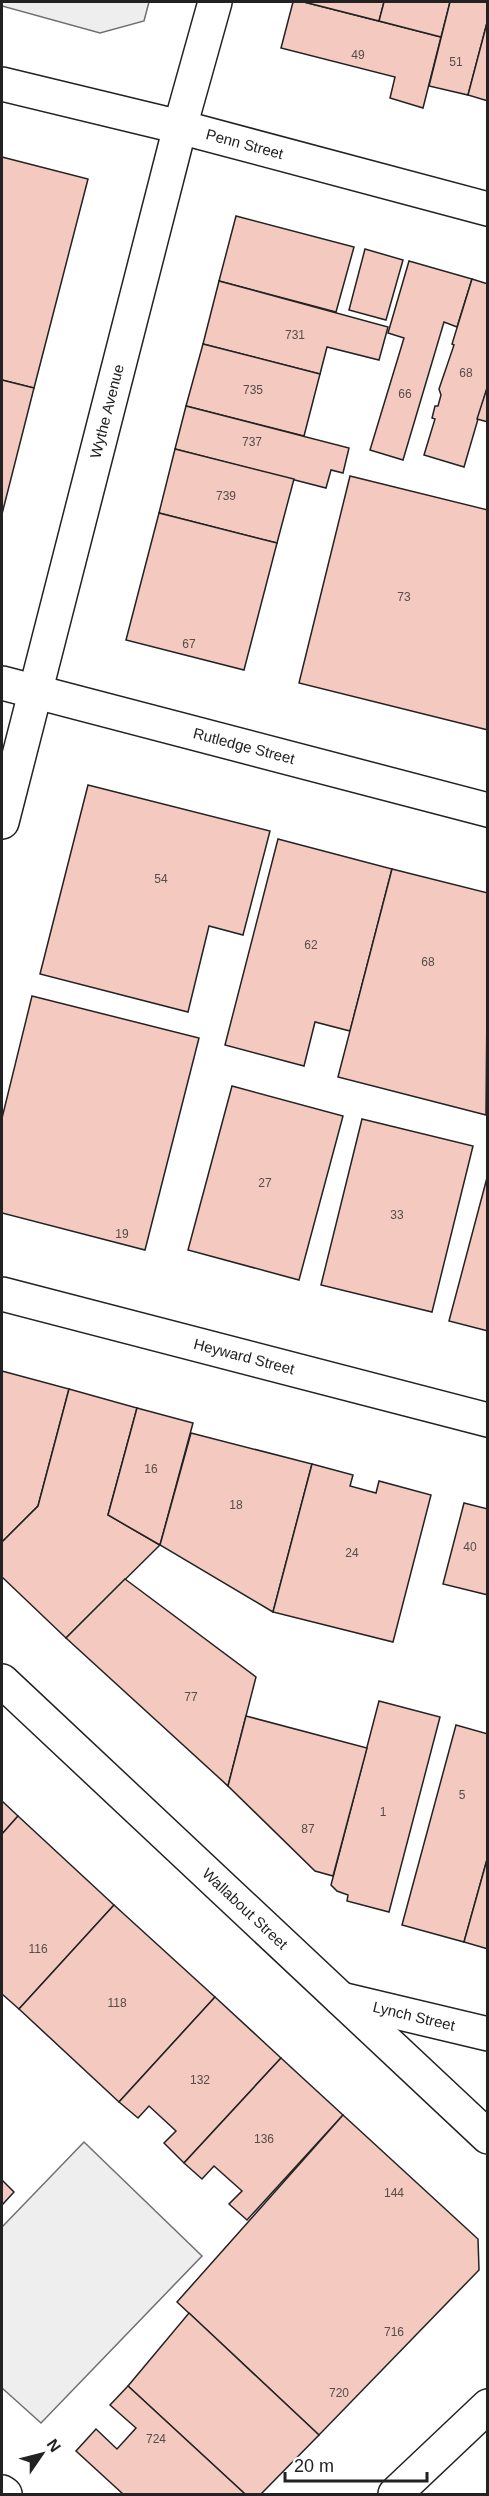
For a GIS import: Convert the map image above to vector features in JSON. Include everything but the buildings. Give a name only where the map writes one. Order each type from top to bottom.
[{"type":"street","name":"Wythe Avenue","points":[[2,822],[180,127],[215,2]]},
{"type":"street","name":"Penn Street","points":[[2,84],[180,127],[488,208]]},
{"type":"street","name":"Rutledge Street","points":[[2,683],[488,810]]},
{"type":"street","name":"Heyward Street","points":[[2,1294],[488,1420]]},
{"type":"street","name":"Wallabout Street","points":[[2,1681],[488,2137]]},
{"type":"street","name":"Lynch Street","points":[[341,1999],[488,2034]]},
{"type":"street","points":[[395,2494],[488,2406]]},
{"type":"shaded area","points":[[2,2],[149,2],[144,21],[100,33],[2,6]]},
{"type":"shaded area","points":[[84,2142],[202,2256],[41,2423],[2,2388],[2,2227]]}]
